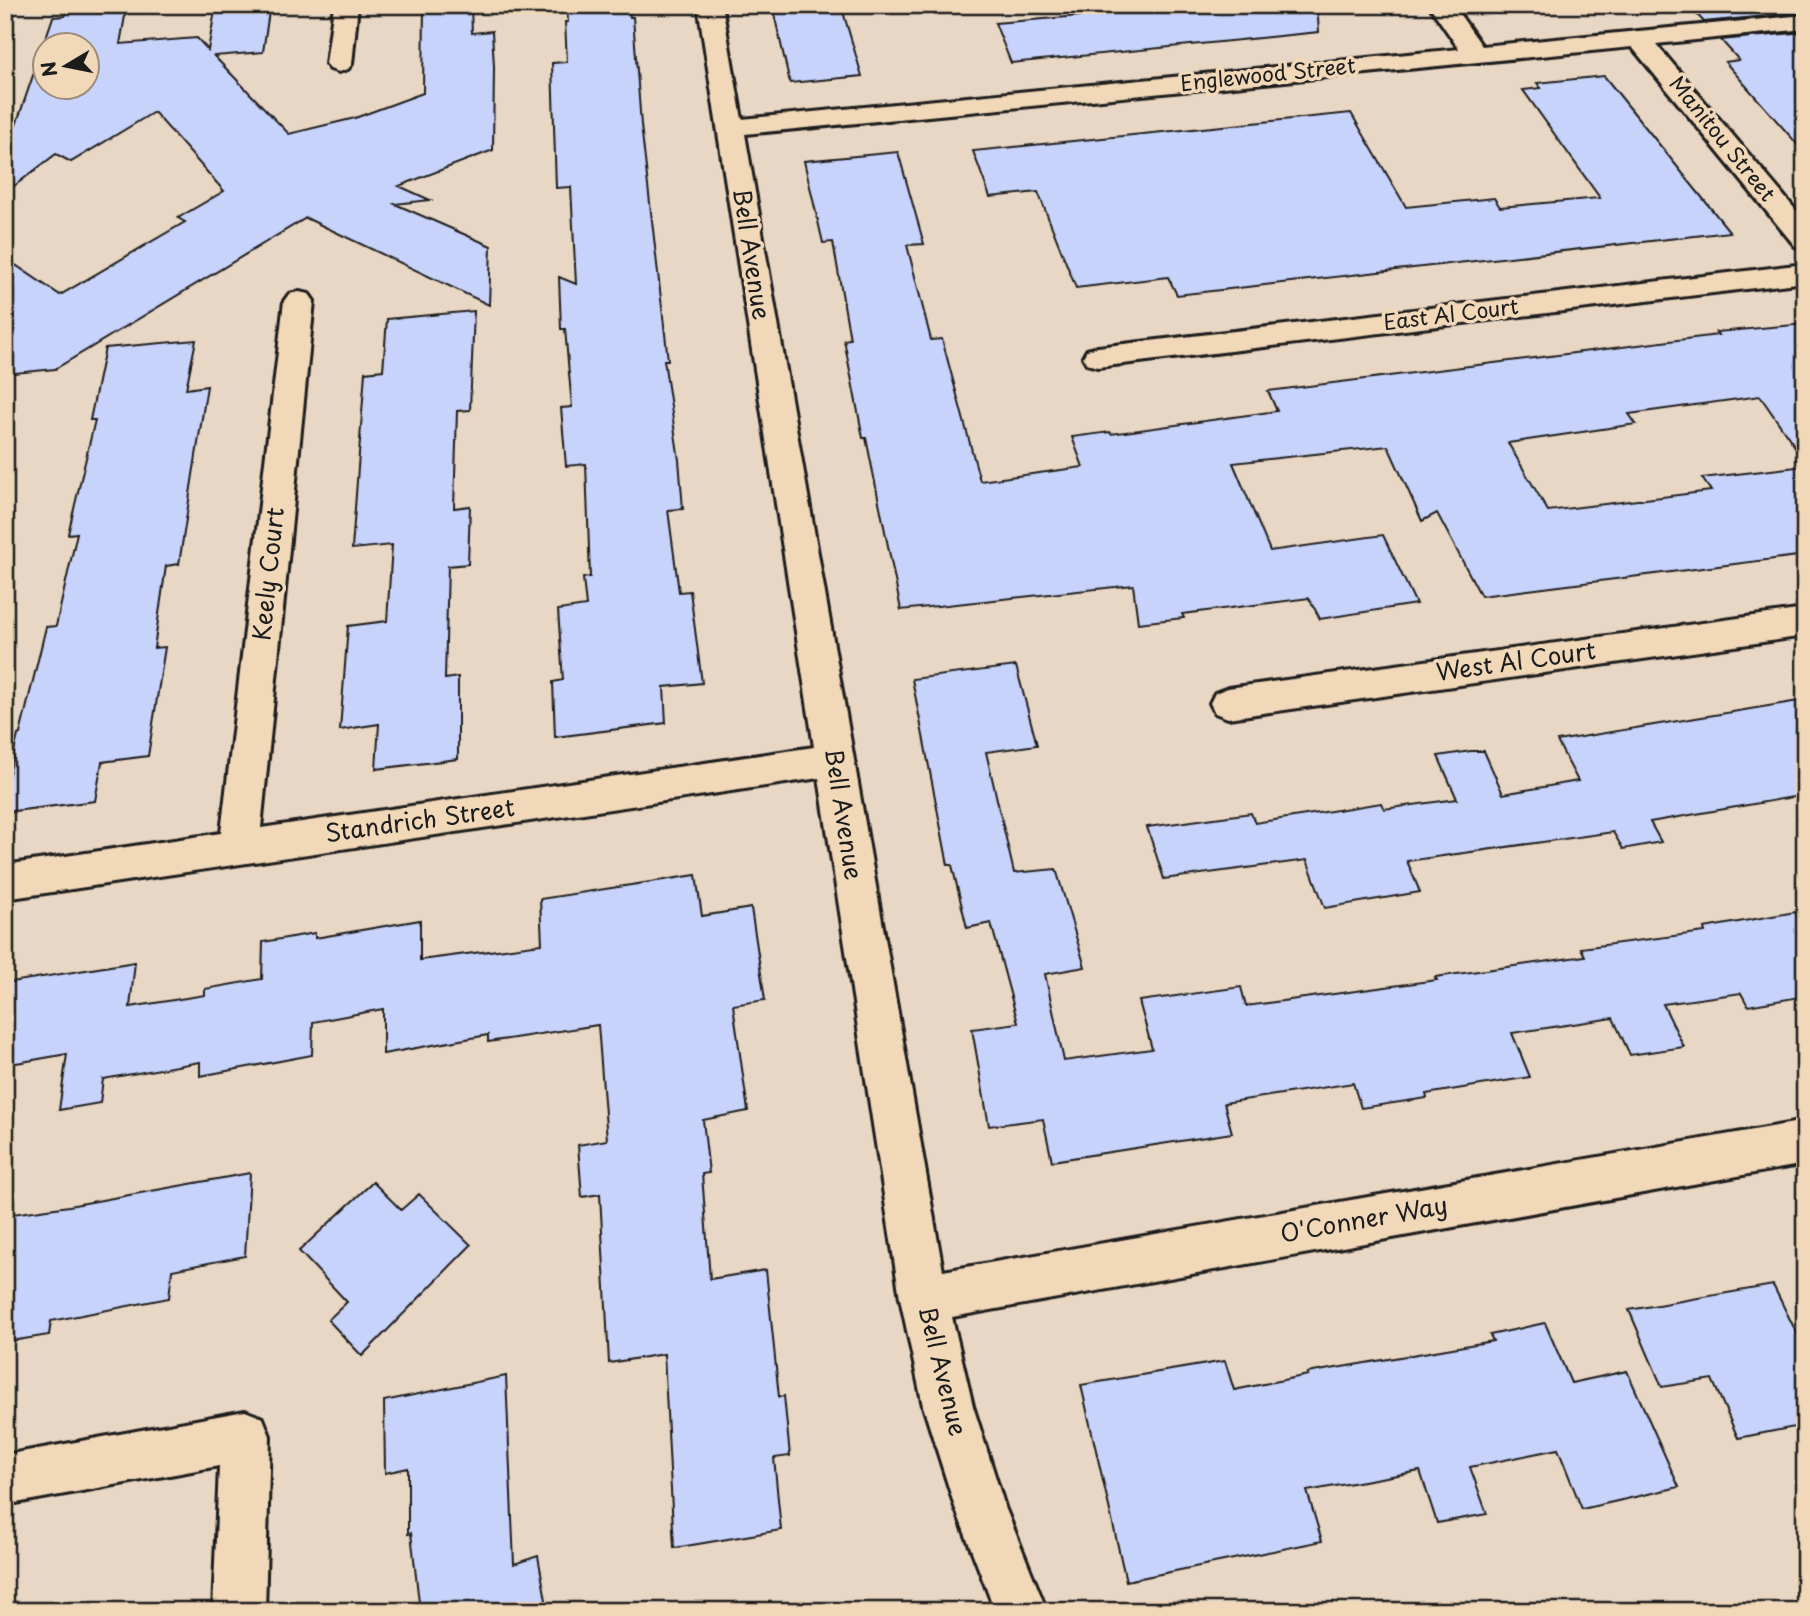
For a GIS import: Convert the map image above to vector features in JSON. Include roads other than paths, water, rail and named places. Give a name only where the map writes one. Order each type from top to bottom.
[{"type":"street","points":[[339,64],[346,5]]},
{"type":"street","name":"Bell Avenue","points":[[710,5],[924,1298],[948,1406],[980,1507],[1021,1611]]},
{"type":"street","points":[[1441,5],[1476,55]]},
{"type":"street","name":"Englewood Street","points":[[730,128],[1805,22]]},
{"type":"street","name":"Manitou Street","points":[[1638,38],[1805,240]]},
{"type":"street","name":"East Al Court","points":[[1098,356],[1805,273]]},
{"type":"street","name":"Keely Court","points":[[239,847],[299,301]]},
{"type":"street","name":"West Al Court","points":[[1228,703],[1805,622]]},
{"type":"street","name":"Standrich Street","points":[[5,883],[834,760]]},
{"type":"street","name":"O'Conner Way","points":[[924,1298],[1805,1142]]},
{"type":"street","points":[[5,1480],[245,1436],[239,1611]]}]
